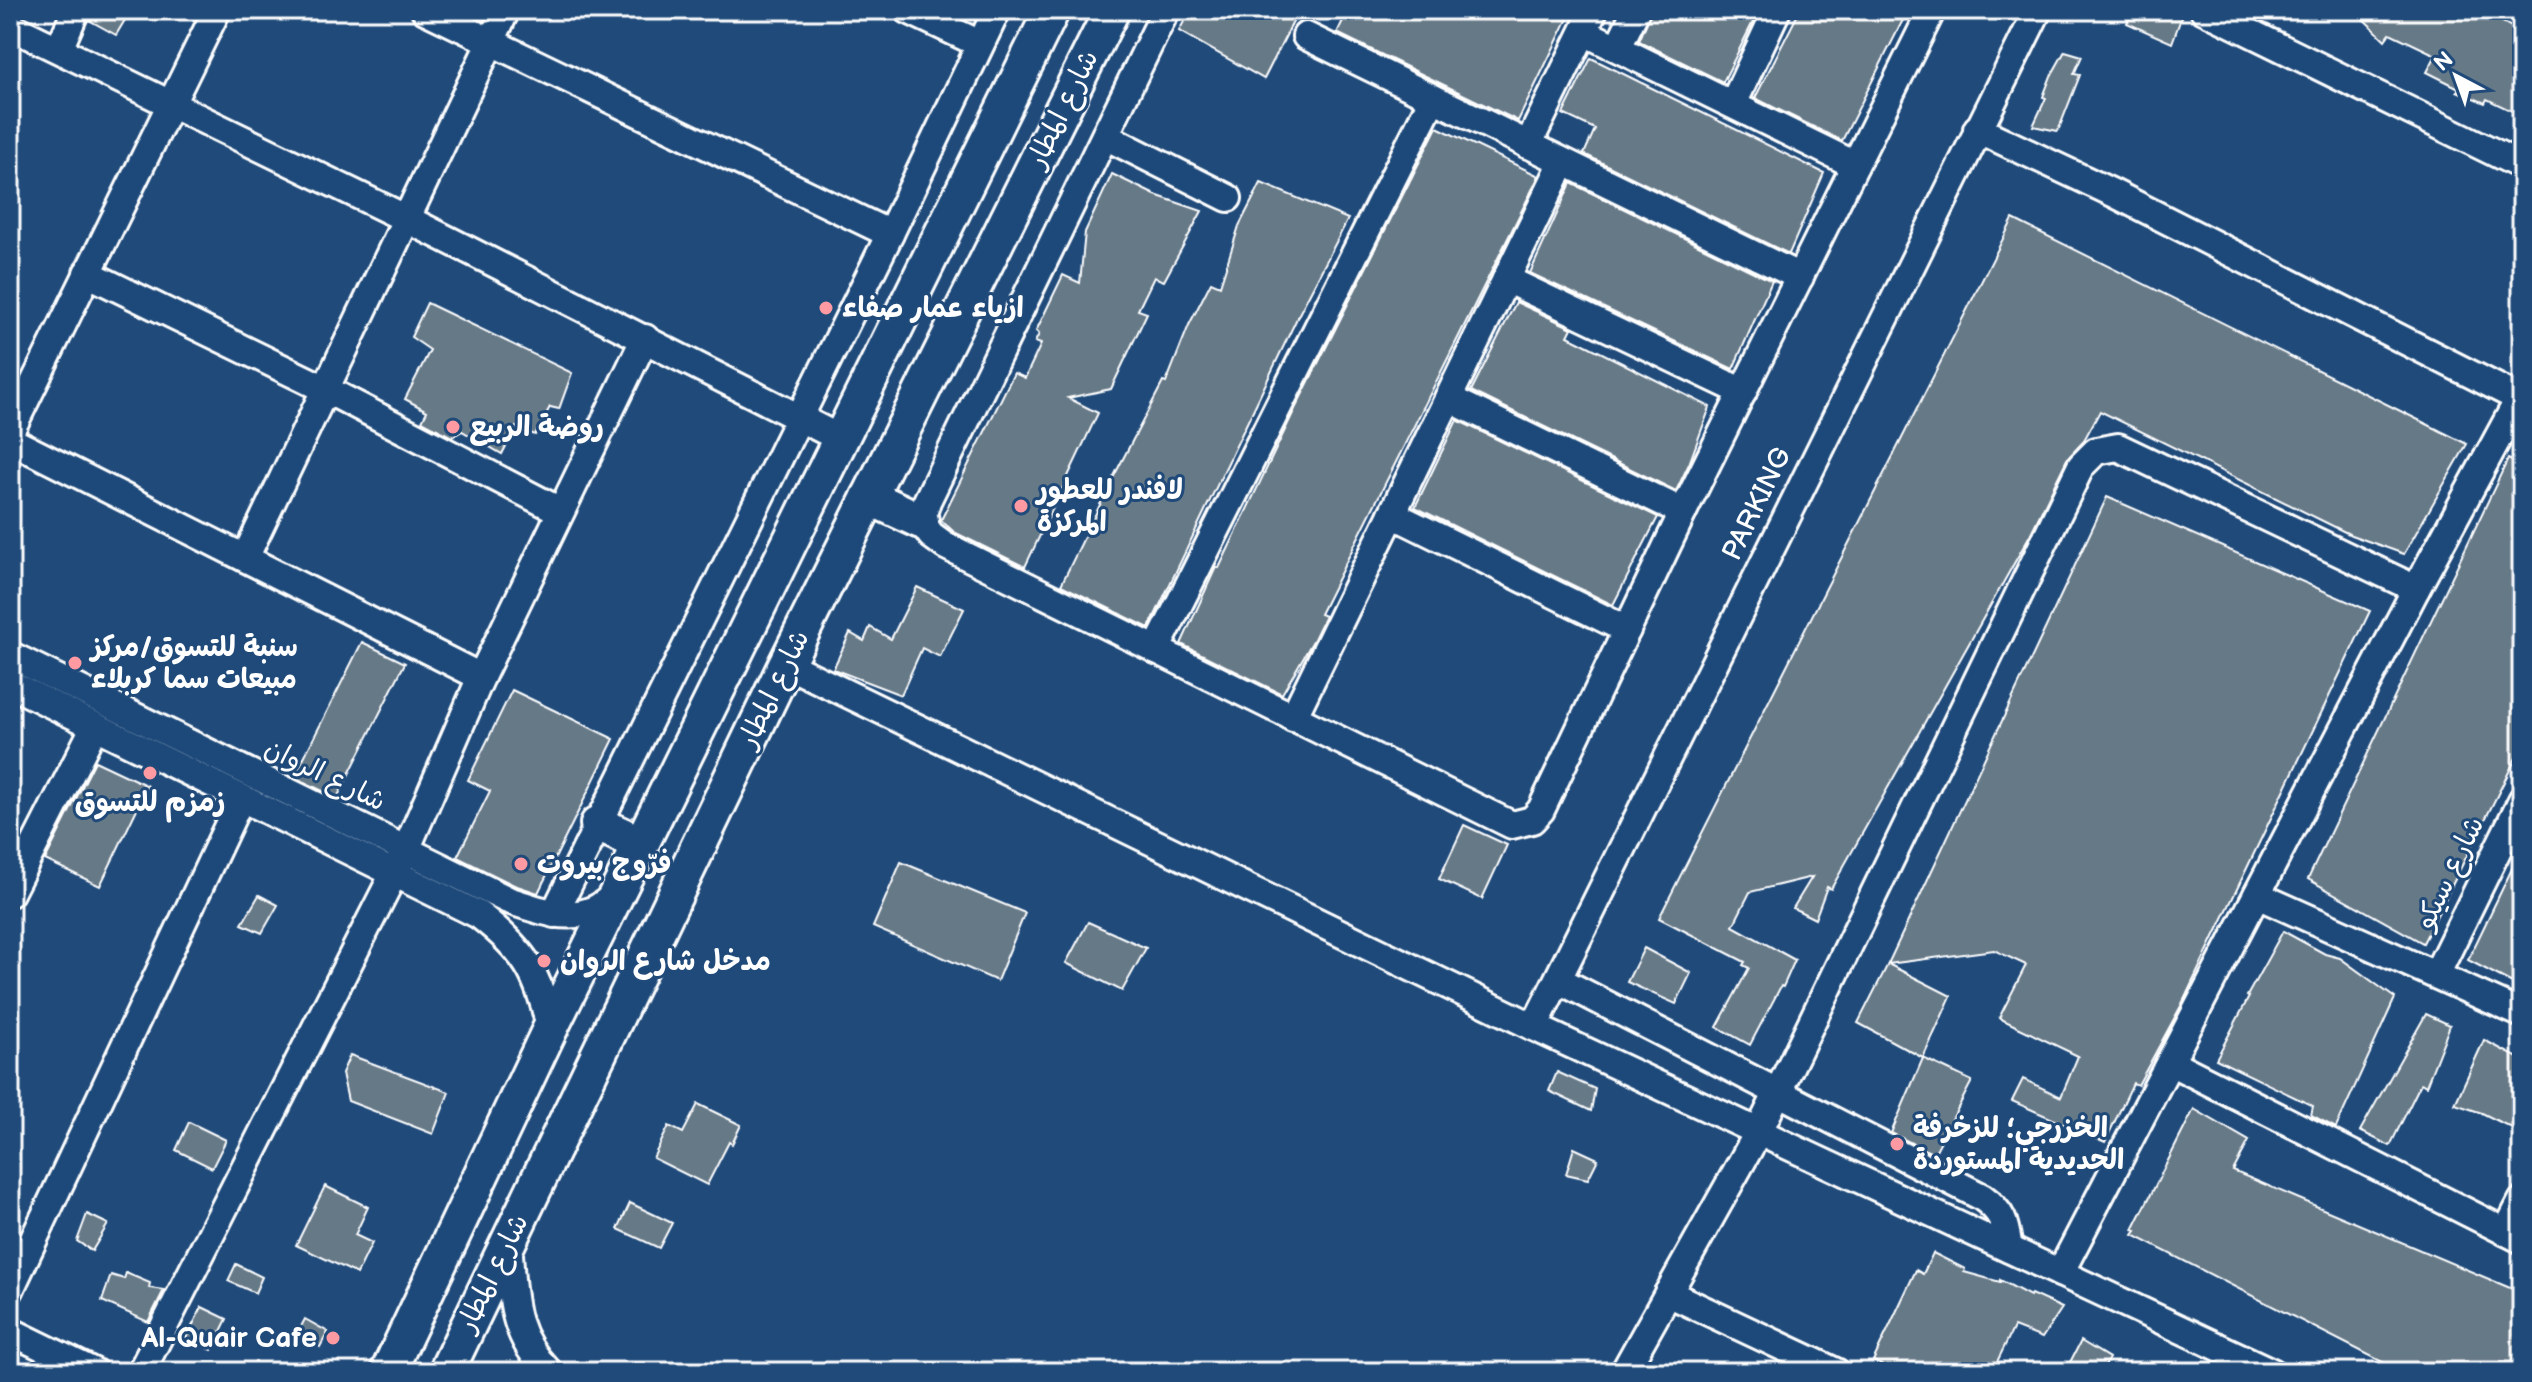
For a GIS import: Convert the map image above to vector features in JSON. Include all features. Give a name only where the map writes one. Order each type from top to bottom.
[{"type":"main road","name":"شارع المطار","points":[[388,1372],[550,1029],[1052,10]]},
{"type":"main road","name":"شارع المطار","points":[[446,1372],[786,664],[1112,10]]},
{"type":"main road","points":[[869,497],[921,521]]},
{"type":"main road","points":[[598,824],[641,844]]},
{"type":"street","points":[[59,49],[76,10]]},
{"type":"street","points":[[10,432],[217,10]]},
{"type":"street","points":[[425,10],[890,234]]},
{"type":"street","points":[[245,558],[506,10]]},
{"type":"street","points":[[908,10],[980,44]]},
{"type":"street","points":[[554,914],[890,234],[997,10]]},
{"type":"street","points":[[1166,10],[927,501],[921,521],[937,541],[1506,823],[1526,823],[1541,810],[1683,512],[1932,10]]},
{"type":"street","points":[[1618,47],[1636,10]]},
{"type":"street","points":[[1733,104],[1777,10]]},
{"type":"street","name":"PARKING","points":[[1534,1027],[2038,10]]},
{"type":"street","points":[[2204,10],[2522,166]]},
{"type":"street","points":[[1528,145],[1589,21],[1618,47],[1855,165]]},
{"type":"street","points":[[10,27],[407,219],[841,439]]},
{"type":"street","points":[[1306,36],[1800,277]]},
{"type":"street","points":[[1156,650],[1433,98]]},
{"type":"street","points":[[1977,129],[2113,193],[2520,400],[2416,589],[2060,1273]]},
{"type":"street","points":[[1105,136],[1228,198]]},
{"type":"street","points":[[1293,718],[1563,162]]},
{"type":"street","points":[[87,273],[325,389],[560,511]]},
{"type":"street","points":[[1506,279],[1743,392]]},
{"type":"street","points":[[141,1372],[400,862],[481,677],[645,338]]},
{"type":"street","points":[[1448,398],[1683,512]]},
{"type":"street","points":[[10,440],[481,677]]},
{"type":"street","points":[[1624,1372],[1759,1131],[2081,466],[2096,451],[2118,447],[2416,589]]},
{"type":"street","points":[[1392,514],[1627,630]]},
{"type":"street","name":"شارع الروان","points":[[10,655],[400,862],[479,915],[517,949],[532,970],[543,993],[550,1029]]},
{"type":"street","points":[[786,664],[1534,1027],[2272,1372]]},
{"type":"street","name":"شارع الروان","points":[[10,684],[241,798],[400,862],[508,900],[554,914],[579,913],[594,910],[616,895]]},
{"type":"street","points":[[10,893],[95,726]]},
{"type":"street","points":[[10,1290],[241,798]]},
{"type":"street","name":"شارع سيكو","points":[[2436,975],[2522,800]]},
{"type":"street","points":[[2257,895],[2522,1014]]},
{"type":"street","points":[[1559,980],[1982,1197],[1995,1207],[2005,1223],[2009,1249]]},
{"type":"street","points":[[2170,1062],[2514,1236],[2522,1201]]},
{"type":"street","points":[[508,1241],[514,1313],[529,1348],[549,1372]]},
{"type":"street","points":[[1668,1293],[1836,1372]]},
{"type":"street","points":[[10,1331],[94,1372]]},
{"type":"building","points":[[92,10],[131,10],[116,35],[89,20]]},
{"type":"building","points":[[1190,10],[1299,10],[1264,79],[1179,31]]},
{"type":"building","points":[[1348,10],[1572,10],[1518,121],[1337,33]]},
{"type":"building","points":[[1652,10],[1759,10],[1723,82],[1639,41]]},
{"type":"building","points":[[1800,10],[1908,10],[1842,141],[1755,98]]},
{"type":"building","points":[[2133,10],[2184,10],[2172,43],[2127,23]]},
{"type":"building","points":[[2354,10],[2481,10],[2522,33],[2522,102],[2516,113],[2487,99],[2485,103],[2457,91],[2459,88],[2427,72],[2436,55],[2390,33],[2385,40]]},
{"type":"building","points":[[2065,51],[2082,56],[2074,74],[2080,75],[2058,131],[2033,126],[2046,98],[2043,97],[2051,76]]},
{"type":"building","points":[[1591,58],[1824,173],[1789,254],[1584,154],[1595,129],[1563,114]]},
{"type":"building","points":[[1437,127],[1539,176],[1320,614],[1325,616],[1314,639],[1282,694],[1181,644],[1216,567],[1219,568]]},
{"type":"building","points":[[1112,174],[1155,195],[1202,211],[1164,281],[1154,277],[1138,310],[1147,313],[1111,389],[1068,398],[1098,413],[1025,567],[954,532],[941,520],[1014,373],[1025,378],[1041,344],[1035,342],[1039,334],[1036,331],[1063,275],[1080,283],[1085,232]]},
{"type":"building","points":[[1261,183],[1348,219],[1298,316],[1149,628],[1061,585],[1113,478],[1163,382],[1166,383],[1189,325],[1211,282],[1220,286],[1239,226]]},
{"type":"building","points":[[1571,183],[1772,281],[1733,369],[1530,273]]},
{"type":"building","points":[[2013,219],[2467,444],[2404,554],[2351,535],[2100,411],[2083,442],[2067,459],[2030,535],[1831,889],[1827,887],[1815,919],[1793,908],[1812,877],[1750,892],[1733,926],[1795,960],[1750,1045],[1717,1027],[1749,968],[1743,965],[1745,962],[1659,918]]},
{"type":"building","points":[[1516,302],[1572,328],[1568,336],[1710,407],[1676,491],[1471,391]]},
{"type":"building","points":[[427,303],[572,373],[559,409],[550,407],[535,435],[516,427],[502,454],[462,431],[452,437],[422,421],[427,411],[405,399],[430,350],[411,337]]},
{"type":"building","points":[[1457,420],[1658,517],[1613,605],[1415,507]]},
{"type":"building","points":[[2508,459],[2522,466],[2522,746],[2423,943],[2308,879]]},
{"type":"building","points":[[2107,497],[2370,611],[2181,1006],[2138,1085],[2133,1083],[2105,1142],[2012,1101],[2023,1079],[2061,1097],[2078,1056],[1999,1018],[2026,965],[1994,950],[1888,964]]},
{"type":"building","points":[[917,587],[964,609],[940,657],[922,648],[901,695],[833,669],[850,633],[864,641],[870,627],[891,639]]},
{"type":"building","points":[[362,642],[405,663],[337,798],[294,777]]},
{"type":"building","points":[[512,690],[614,739],[538,893],[514,885],[457,857],[490,791],[468,780]]},
{"type":"building","points":[[95,761],[148,786],[100,886],[45,860]]},
{"type":"building","points":[[1464,825],[1507,845],[1482,899],[1439,879]]},
{"type":"building","points":[[2522,848],[2522,988],[2468,960]]},
{"type":"building","points":[[901,862],[1025,913],[997,981],[873,927]]},
{"type":"building","points":[[259,895],[278,905],[262,933],[242,924]]},
{"type":"building","points":[[1088,922],[1146,948],[1122,991],[1066,963]]},
{"type":"building","points":[[2283,931],[2325,954],[2340,958],[2395,998],[2336,1128],[2311,1115],[2313,1106],[2216,1059]]},
{"type":"building","points":[[1644,948],[1691,973],[1676,1004],[1627,982]]},
{"type":"building","points":[[1888,964],[1951,996],[1923,1058],[1858,1023]]},
{"type":"building","points":[[2426,1014],[2450,1025],[2426,1086],[2421,1083],[2390,1146],[2360,1131]]},
{"type":"building","points":[[2484,1040],[2522,1060],[2522,1133],[2482,1113],[2455,1104]]},
{"type":"building","points":[[350,1055],[449,1092],[433,1134],[348,1101],[342,1073]]},
{"type":"building","points":[[1923,1058],[1972,1081],[1934,1154],[1891,1133]]},
{"type":"building","points":[[1557,1072],[1595,1089],[1591,1111],[1549,1091]]},
{"type":"building","points":[[698,1104],[741,1125],[707,1185],[653,1158],[669,1126],[683,1133]]},
{"type":"building","points":[[2194,1109],[2249,1141],[2233,1171],[2522,1293],[2522,1372],[2402,1372],[2133,1235]]},
{"type":"building","points":[[189,1122],[226,1140],[212,1168],[176,1150]]},
{"type":"building","points":[[1574,1148],[1598,1159],[1588,1179],[1566,1174]]},
{"type":"building","points":[[325,1186],[368,1207],[355,1235],[372,1243],[357,1274],[296,1245]]},
{"type":"building","points":[[630,1203],[672,1223],[659,1248],[618,1229]]},
{"type":"building","points":[[87,1214],[108,1224],[92,1251],[77,1241]]},
{"type":"building","points":[[1933,1253],[1965,1269],[1964,1272],[2000,1280],[2062,1308],[2042,1338],[2014,1327],[1992,1372],[1897,1372],[1873,1361],[1916,1270],[1923,1274]]},
{"type":"building","points":[[236,1264],[262,1277],[255,1293],[228,1281]]},
{"type":"building","points":[[126,1273],[150,1283],[149,1288],[164,1290],[148,1322],[102,1301],[111,1275],[124,1279]]},
{"type":"building","points":[[202,1307],[227,1319],[212,1350],[186,1338]]},
{"type":"building","points":[[305,1319],[328,1332],[320,1347],[297,1334]]},
{"type":"building","points":[[2081,1341],[2109,1358],[2102,1372],[2065,1372]]},
{"type":"place","name":"ازياء عمار صفاء","points":[[826,308]]},
{"type":"place","name":"روضة الربيع","points":[[453,427]]},
{"type":"place","name":"لافندر للعطور المركزة","points":[[1021,506]]},
{"type":"place","name":"سنبة للتسوق/مركز مبيعات سما كربلاء","points":[[75,663]]},
{"type":"place","name":"زمزم للتسوق","points":[[150,773]]},
{"type":"place","name":"فرّوج بيروت","points":[[521,864]]},
{"type":"place","name":"مدخل شارع الروان","points":[[544,961]]},
{"type":"place","name":"الخزرجي؛ للزخرفة الحديدية المستوردة","points":[[1897,1144]]},
{"type":"place","name":"Al-Quair Cafe","points":[[333,1338]]}]
